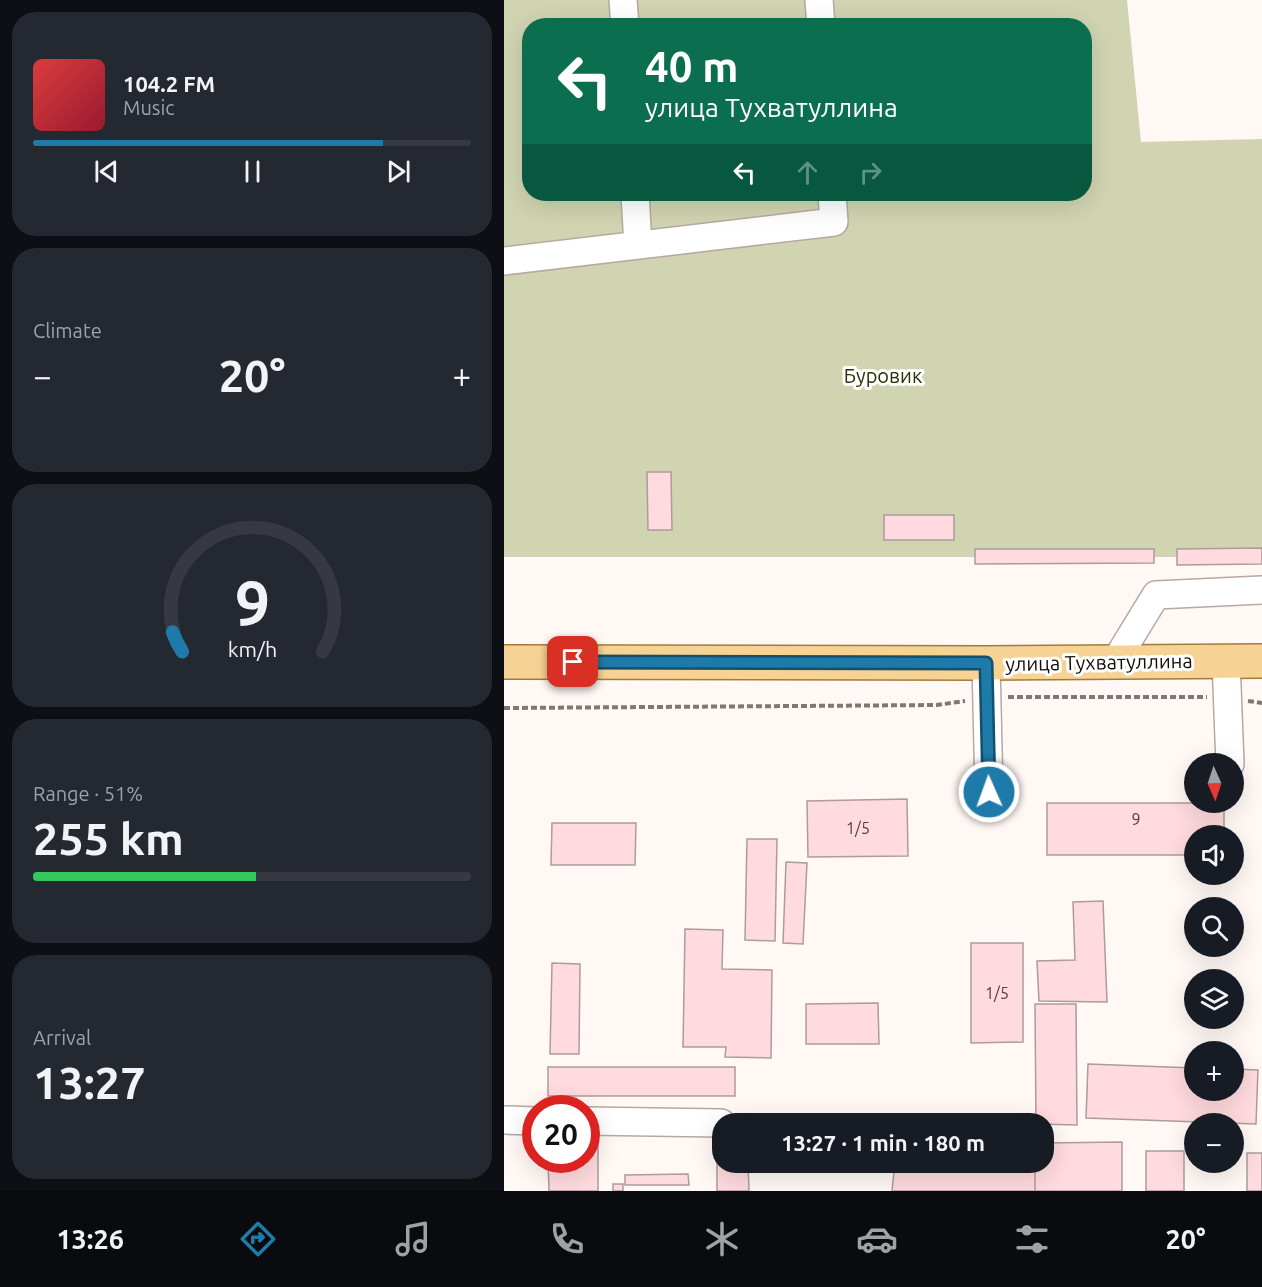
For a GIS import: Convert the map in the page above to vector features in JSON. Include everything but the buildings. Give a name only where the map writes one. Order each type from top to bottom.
[{"type":"main road","name":"улица Тухватуллина","points":[[504,662],[1262,661]]},
{"type":"lane","points":[[623,0],[624,18]]},
{"type":"lane","points":[[819,0],[820,18]]},
{"type":"lane","points":[[635,201],[638,245]]},
{"type":"lane","points":[[504,261],[834,222],[832,201]]},
{"type":"lane","points":[[1115,662],[1156,595],[1262,590]]},
{"type":"lane","points":[[1226,661],[1230,753]]},
{"type":"lane","points":[[986,663],[989,792]]},
{"type":"lane","points":[[504,1120],[522,1121]]},
{"type":"lane","points":[[600,1121],[712,1123]]},
{"type":"path","points":[[504,708],[937,705],[987,697],[1227,697],[1262,703]]},
{"type":"green space","name":"Буровик","points":[[504,0],[1127,0],[1141,142],[1262,139],[1262,557],[504,557]]},
{"type":"route","points":[[573,662],[986,663],[989,792]]}]
